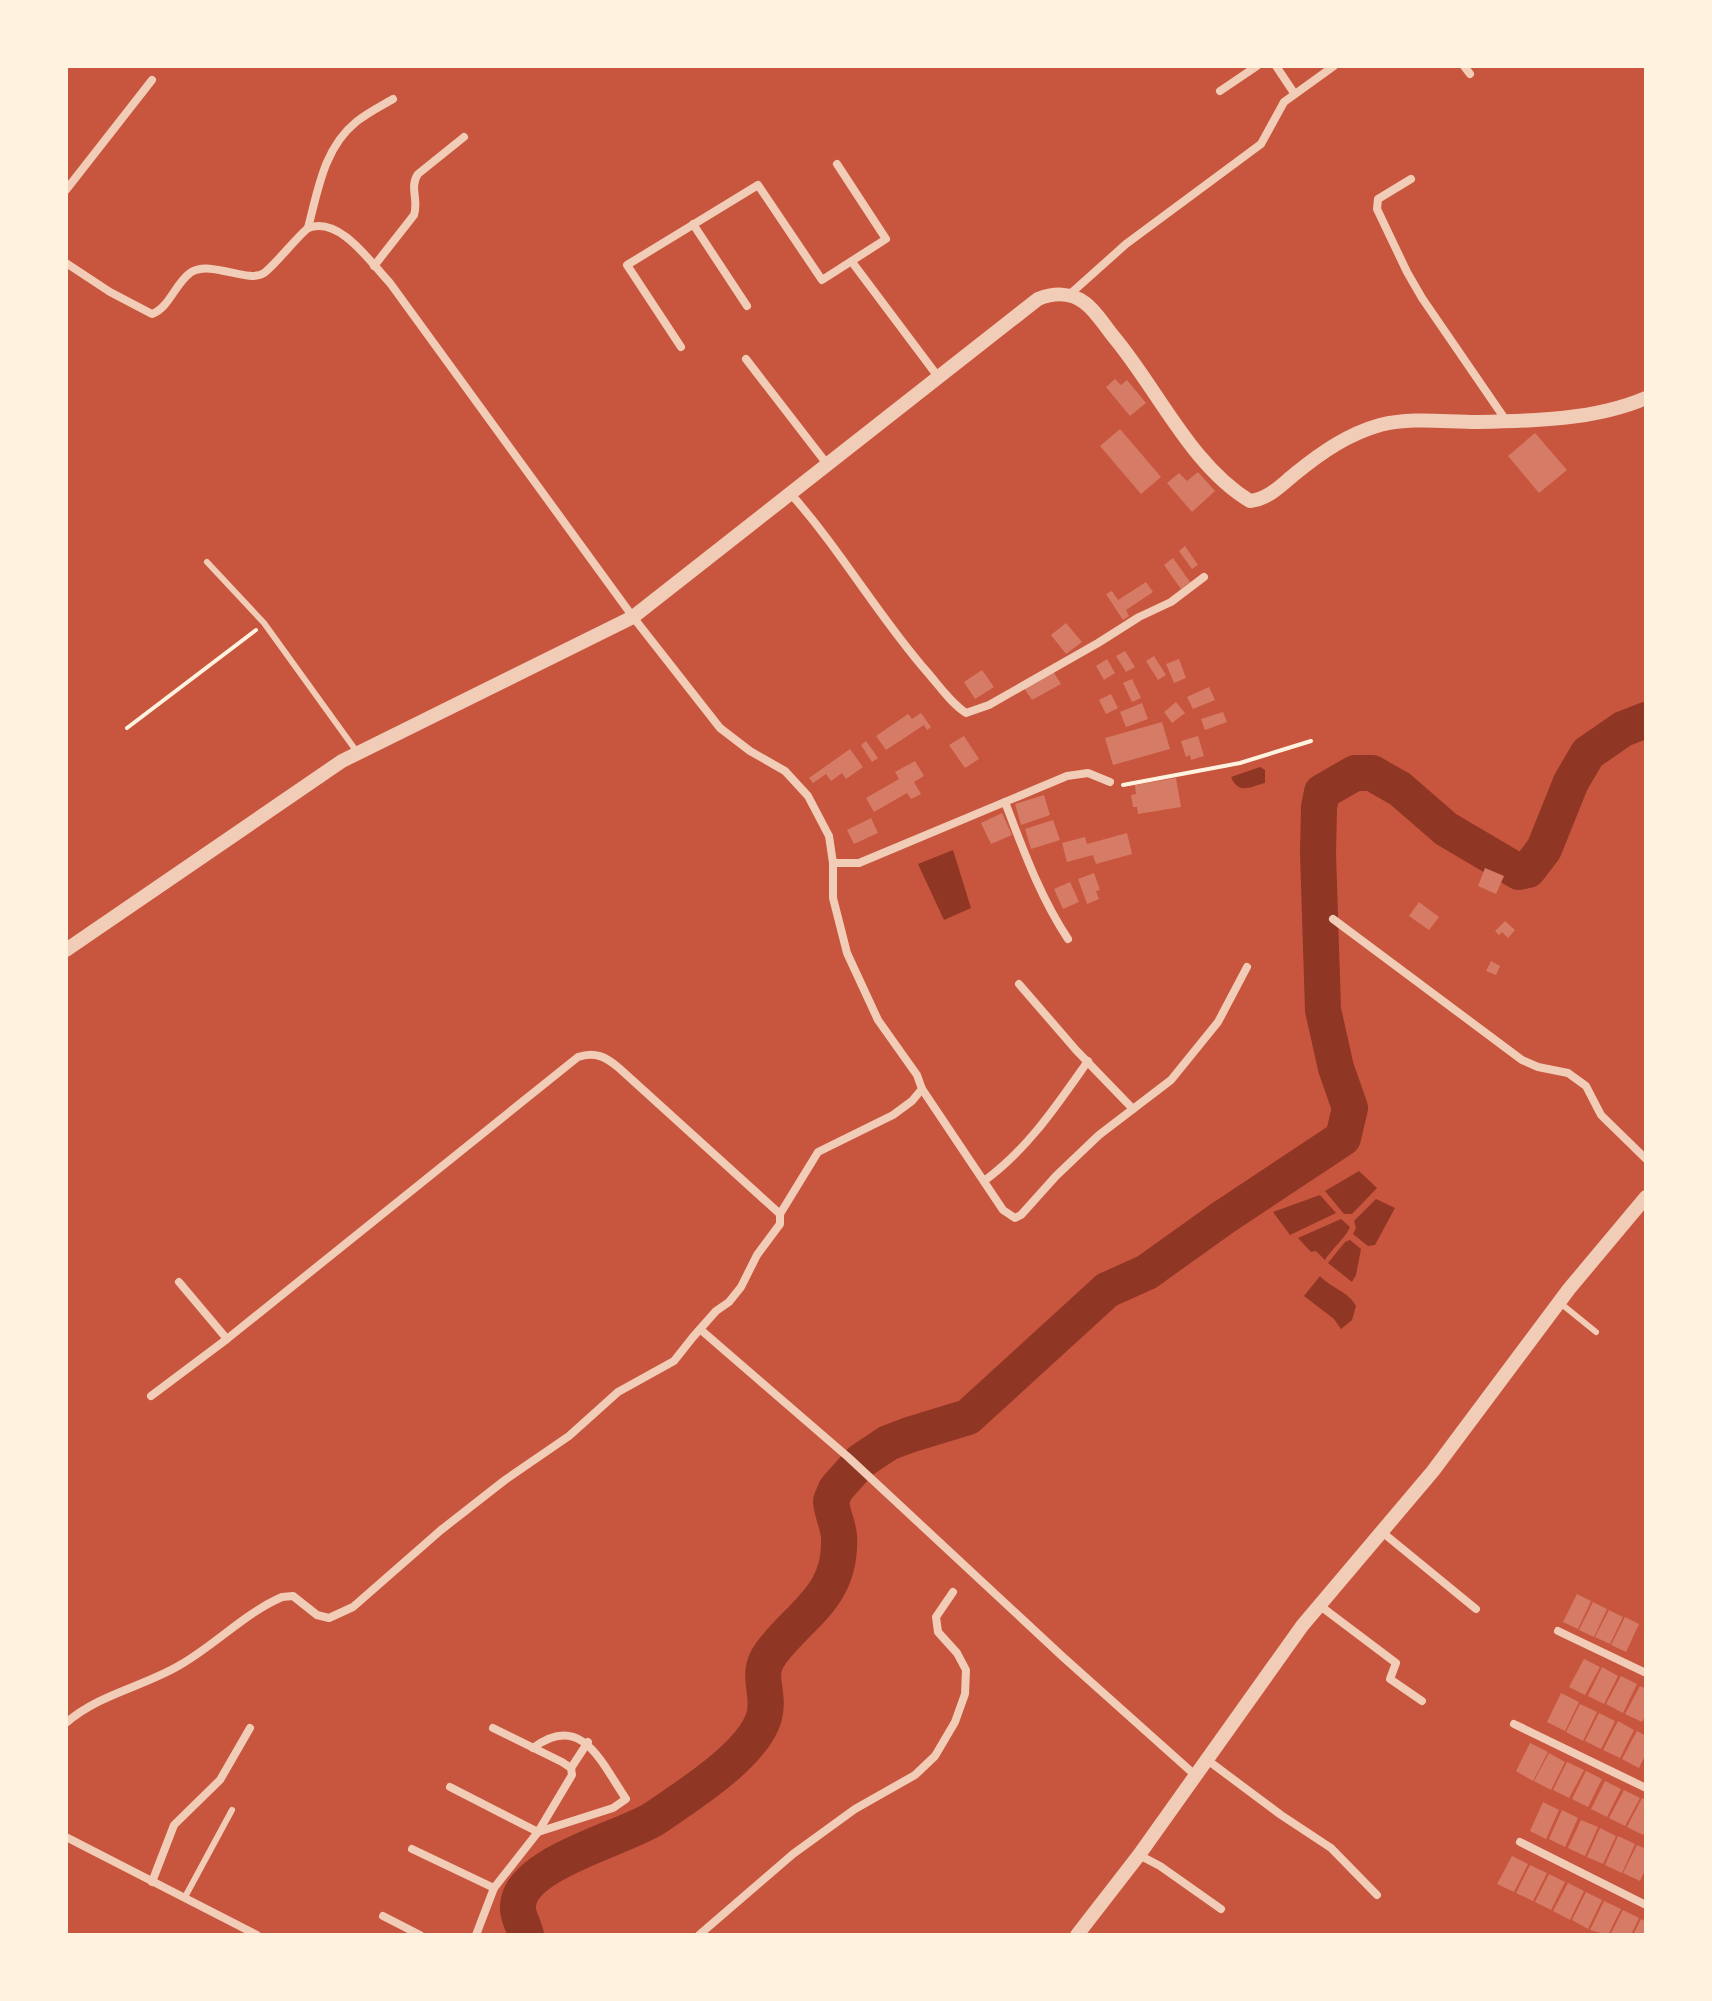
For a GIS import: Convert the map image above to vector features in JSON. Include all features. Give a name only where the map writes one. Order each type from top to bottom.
[{"type":"street","points":[[1220,91],[1257,66]]},
{"type":"street","points":[[1276,66],[1294,93]]},
{"type":"street","points":[[1068,295],[1126,244],[1261,144],[1284,102],[1334,66]]},
{"type":"street","points":[[66,190],[152,80]]},
{"type":"street","points":[[308,228],[321,176],[333,149],[355,123],[393,99]]},
{"type":"street","points":[[374,266],[414,215],[417,207],[413,181],[464,137]]},
{"type":"street","points":[[681,347],[627,265],[758,185],[822,280],[886,239],[837,164]]},
{"type":"street","points":[[1411,179],[1378,199],[1377,209],[1422,298],[1505,419]]},
{"type":"street","points":[[693,224],[747,306]]},
{"type":"street","points":[[66,263],[110,292],[152,314],[162,307],[190,273],[199,269],[251,276],[262,274],[308,228],[317,225],[336,229],[374,266],[390,283],[633,617],[720,728],[796,781],[808,796],[829,836],[833,898],[847,953],[878,1020],[1003,1210],[1015,1218],[1082,1151],[1163,1088],[1180,1070],[1218,1022],[1247,967]]},
{"type":"street","points":[[852,262],[939,378]]},
{"type":"street","points":[[66,950],[320,775],[633,617],[1038,299],[1049,295],[1068,295],[1085,303],[1126,351],[1197,452],[1224,481],[1250,501],[1271,494],[1333,446],[1363,431],[1401,421],[1426,418],[1478,422],[1546,419],[1620,410],[1646,398]]},
{"type":"street","points":[[746,359],[827,464]]},
{"type":"street","points":[[790,493],[821,527],[887,624],[966,713],[989,705],[1139,617],[1171,602],[1204,577]]},
{"type":"street","points":[[833,863],[859,863],[1067,776],[1088,773],[1110,782]]},
{"type":"street","points":[[1005,802],[1052,916],[1068,939]]},
{"type":"street","points":[[1333,919],[1522,1060],[1568,1073],[1586,1086],[1601,1115],[1646,1159]]},
{"type":"street","points":[[1019,984],[1133,1109]]},
{"type":"street","points":[[151,1396],[227,1339],[578,1057],[588,1054],[608,1059],[619,1068],[780,1214]]},
{"type":"street","points":[[984,1181],[1003,1167],[1042,1126],[1088,1061]]},
{"type":"street","points":[[66,1723],[93,1703],[155,1679],[179,1666],[282,1597],[293,1596],[322,1617],[341,1614],[482,1497],[569,1436],[618,1392],[674,1361],[741,1287],[757,1255],[780,1224],[780,1214],[818,1152],[893,1115],[922,1089]]},
{"type":"street","points":[[1077,1935],[1139,1855],[1262,1679],[1319,1605],[1442,1459],[1559,1302],[1646,1197]]},
{"type":"street","points":[[179,1282],[227,1339]]},
{"type":"street","points":[[701,1330],[848,1457],[1195,1775]]},
{"type":"street","points":[[1381,1531],[1476,1609]]},
{"type":"street","points":[[699,1935],[793,1854],[855,1809],[915,1775],[935,1756],[955,1722],[965,1694],[966,1670],[957,1653],[938,1632],[936,1617],[953,1592]]},
{"type":"street","points":[[1319,1605],[1396,1663],[1390,1679],[1422,1701]]},
{"type":"street","points":[[1558,1631],[1646,1673]]},
{"type":"street","points":[[1514,1724],[1646,1788]]},
{"type":"street","points":[[152,1882],[174,1825],[220,1780],[250,1728]]},
{"type":"street","points":[[493,1728],[571,1768]]},
{"type":"street","points":[[450,1787],[538,1832],[613,1808],[626,1799],[588,1742],[572,1735],[546,1738],[533,1748]]},
{"type":"street","points":[[476,1935],[494,1888],[538,1832],[588,1742]]},
{"type":"street","points":[[1206,1759],[1331,1848],[1377,1895]]},
{"type":"street","points":[[66,1837],[257,1935]]},
{"type":"street","points":[[1520,1842],[1646,1905]]},
{"type":"street","points":[[412,1849],[494,1888]]},
{"type":"street","points":[[1139,1855],[1221,1909]]},
{"type":"street","points":[[383,1916],[420,1935]]},
{"type":"lane","points":[[207,562],[264,623],[359,755]]},
{"type":"lane","points":[[1559,1302],[1596,1332]]},
{"type":"lane","points":[[185,1897],[232,1810]]},
{"type":"path","points":[[127,728],[264,623]]},
{"type":"path","points":[[1110,782],[1123,785],[1228,766],[1311,741]]},
{"type":"shaded area","points":[[1260,767],[1265,770],[1265,783],[1241,788],[1231,777]]},
{"type":"shaded area","points":[[953,850],[971,908],[944,920],[918,864]]},
{"type":"shaded area","points":[[1359,1171],[1377,1188],[1352,1214],[1344,1214],[1325,1191]]},
{"type":"shaded area","points":[[1320,1195],[1336,1213],[1290,1235],[1273,1212]]},
{"type":"shaded area","points":[[1376,1199],[1395,1208],[1375,1245],[1368,1246],[1353,1234],[1356,1228],[1354,1221]]},
{"type":"shaded area","points":[[1341,1219],[1350,1227],[1325,1260],[1316,1251],[1311,1252],[1298,1238]]},
{"type":"shaded area","points":[[1350,1240],[1361,1249],[1352,1282],[1328,1263]]},
{"type":"shaded area","points":[[1320,1276],[1349,1297],[1356,1306],[1352,1320],[1341,1329],[1334,1319],[1304,1296]]},
{"type":"building","points":[[1115,379],[1121,385],[1127,380],[1146,403],[1130,416],[1106,387]]},
{"type":"building","points":[[1120,429],[1161,477],[1141,494],[1100,446]]},
{"type":"building","points":[[1535,433],[1567,470],[1539,493],[1508,456]]},
{"type":"building","points":[[1198,472],[1215,491],[1192,512],[1167,483],[1179,473],[1187,481]]},
{"type":"building","points":[[1185,546],[1198,565],[1192,569],[1179,551]]},
{"type":"building","points":[[1173,558],[1190,582],[1181,589],[1164,565]]},
{"type":"building","points":[[1146,582],[1153,592],[1126,610],[1129,616],[1123,620],[1106,594],[1112,591],[1118,600]]},
{"type":"building","points":[[1066,623],[1082,642],[1066,654],[1051,635]]},
{"type":"building","points":[[1125,651],[1135,667],[1126,672],[1116,656]]},
{"type":"building","points":[[1154,656],[1166,675],[1158,680],[1146,661]]},
{"type":"building","points":[[1107,659],[1115,673],[1104,680],[1096,666]]},
{"type":"building","points":[[1179,659],[1186,678],[1174,683],[1166,664]]},
{"type":"building","points":[[982,670],[994,687],[975,699],[964,682]]},
{"type":"building","points":[[1053,671],[1061,684],[1032,700],[1024,688]]},
{"type":"building","points":[[1132,679],[1141,698],[1132,702],[1123,683]]},
{"type":"building","points":[[1209,687],[1215,700],[1193,709],[1187,697]]},
{"type":"building","points":[[1111,694],[1118,708],[1106,714],[1099,700]]},
{"type":"building","points":[[1176,702],[1185,713],[1172,723],[1164,712]]},
{"type":"building","points":[[1142,703],[1148,719],[1126,727],[1120,712]]},
{"type":"building","points":[[1223,712],[1227,722],[1205,730],[1201,719]]},
{"type":"building","points":[[921,713],[931,727],[927,730],[924,725],[886,750],[876,736],[908,714],[912,719]]},
{"type":"building","points":[[1162,722],[1170,749],[1113,765],[1105,738]]},
{"type":"building","points":[[964,736],[979,759],[965,768],[949,745]]},
{"type":"building","points":[[1198,736],[1204,756],[1191,760],[1190,755],[1186,757],[1181,741]]},
{"type":"building","points":[[866,741],[878,758],[872,762],[861,745]]},
{"type":"building","points":[[850,749],[863,767],[846,779],[842,773],[831,781],[826,774],[813,783],[809,778]]},
{"type":"building","points":[[915,761],[924,776],[914,782],[921,794],[911,799],[907,793],[874,812],[866,798],[899,779],[895,772]]},
{"type":"building","points":[[1176,778],[1181,807],[1138,814],[1131,795],[1136,794],[1135,785]]},
{"type":"building","points":[[1044,795],[1050,815],[1021,825],[1015,804]]},
{"type":"building","points":[[1002,813],[1012,835],[991,844],[981,823]]},
{"type":"building","points":[[871,818],[878,833],[854,844],[847,830]]},
{"type":"building","points":[[1053,820],[1060,840],[1031,849],[1025,829]]},
{"type":"building","points":[[1127,833],[1132,854],[1096,864],[1093,855],[1067,862],[1062,843],[1085,837],[1087,844]]},
{"type":"building","points":[[1485,868],[1504,876],[1496,894],[1478,886]]},
{"type":"building","points":[[1094,873],[1100,890],[1096,891],[1099,899],[1087,904],[1078,879]]},
{"type":"building","points":[[1070,882],[1079,902],[1063,909],[1054,889]]},
{"type":"building","points":[[1419,902],[1439,917],[1429,930],[1409,916]]},
{"type":"building","points":[[1505,921],[1515,930],[1508,938],[1502,932],[1499,935],[1495,931]]},
{"type":"building","points":[[1491,961],[1500,966],[1496,975],[1486,971]]},
{"type":"building","points":[[1577,1594],[1591,1601],[1578,1629],[1563,1622]]},
{"type":"building","points":[[1593,1602],[1607,1609],[1594,1637],[1579,1630]]},
{"type":"building","points":[[1609,1610],[1623,1617],[1610,1644],[1595,1637]]},
{"type":"building","points":[[1625,1617],[1639,1624],[1626,1652],[1611,1645]]},
{"type":"building","points":[[1584,1659],[1600,1667],[1585,1695],[1569,1687]]},
{"type":"building","points":[[1602,1667],[1618,1676],[1604,1704],[1588,1696]]},
{"type":"building","points":[[1621,1676],[1637,1684],[1623,1713],[1606,1704]]},
{"type":"building","points":[[1640,1686],[1646,1689],[1646,1714],[1642,1722],[1625,1714]]},
{"type":"building","points":[[1561,1693],[1579,1702],[1565,1731],[1547,1722]]},
{"type":"building","points":[[1580,1704],[1597,1712],[1583,1741],[1566,1732]]},
{"type":"building","points":[[1599,1713],[1615,1721],[1601,1749],[1585,1741]]},
{"type":"building","points":[[1618,1721],[1634,1730],[1620,1758],[1603,1750]]},
{"type":"building","points":[[1637,1731],[1646,1736],[1646,1753],[1639,1768],[1622,1759]]},
{"type":"building","points":[[1530,1743],[1548,1752],[1533,1781],[1516,1771]]},
{"type":"building","points":[[1549,1753],[1565,1762],[1551,1790],[1534,1781]]},
{"type":"building","points":[[1567,1762],[1584,1770],[1569,1798],[1553,1790]]},
{"type":"building","points":[[1586,1771],[1602,1779],[1588,1807],[1572,1799]]},
{"type":"building","points":[[1605,1781],[1621,1789],[1607,1817],[1591,1809]]},
{"type":"building","points":[[1624,1790],[1640,1798],[1625,1826],[1609,1818]]},
{"type":"building","points":[[1642,1798],[1646,1800],[1646,1830],[1643,1835],[1627,1827]]},
{"type":"building","points":[[1543,1802],[1559,1810],[1546,1839],[1530,1831]]},
{"type":"building","points":[[1562,1810],[1578,1818],[1565,1847],[1549,1839]]},
{"type":"building","points":[[1581,1820],[1598,1827],[1585,1856],[1568,1848]]},
{"type":"building","points":[[1600,1828],[1616,1836],[1603,1864],[1587,1857]]},
{"type":"building","points":[[1618,1836],[1635,1844],[1622,1873],[1605,1865]]},
{"type":"building","points":[[1637,1845],[1646,1849],[1646,1868],[1640,1881],[1623,1873]]},
{"type":"building","points":[[1512,1856],[1528,1864],[1514,1892],[1497,1884]]},
{"type":"building","points":[[1530,1865],[1547,1873],[1533,1901],[1516,1893]]},
{"type":"building","points":[[1549,1874],[1565,1882],[1551,1910],[1535,1902]]},
{"type":"building","points":[[1568,1883],[1584,1891],[1570,1920],[1553,1911]]},
{"type":"building","points":[[1586,1892],[1602,1900],[1588,1929],[1572,1920]]},
{"type":"building","points":[[1604,1901],[1621,1909],[1608,1935],[1590,1930]]},
{"type":"building","points":[[1623,1910],[1639,1918],[1631,1935],[1610,1935]]},
{"type":"building","points":[[1641,1919],[1646,1922],[1646,1935],[1633,1935]]},
{"type":"waterway","points":[[526,1935],[518,1906],[523,1891],[535,1877],[575,1854],[655,1818],[717,1774],[747,1746],[764,1717],[766,1700],[763,1677],[766,1661],[817,1602],[834,1574],[839,1536],[831,1501],[836,1489],[861,1461],[888,1443],[968,1417],[1107,1290],[1147,1272],[1343,1138],[1350,1108],[1336,1068],[1323,1010],[1318,853],[1322,792],[1355,773],[1372,773],[1400,789],[1446,829],[1519,872],[1528,870],[1544,849],[1571,782],[1588,753],[1623,729],[1646,720]]}]
